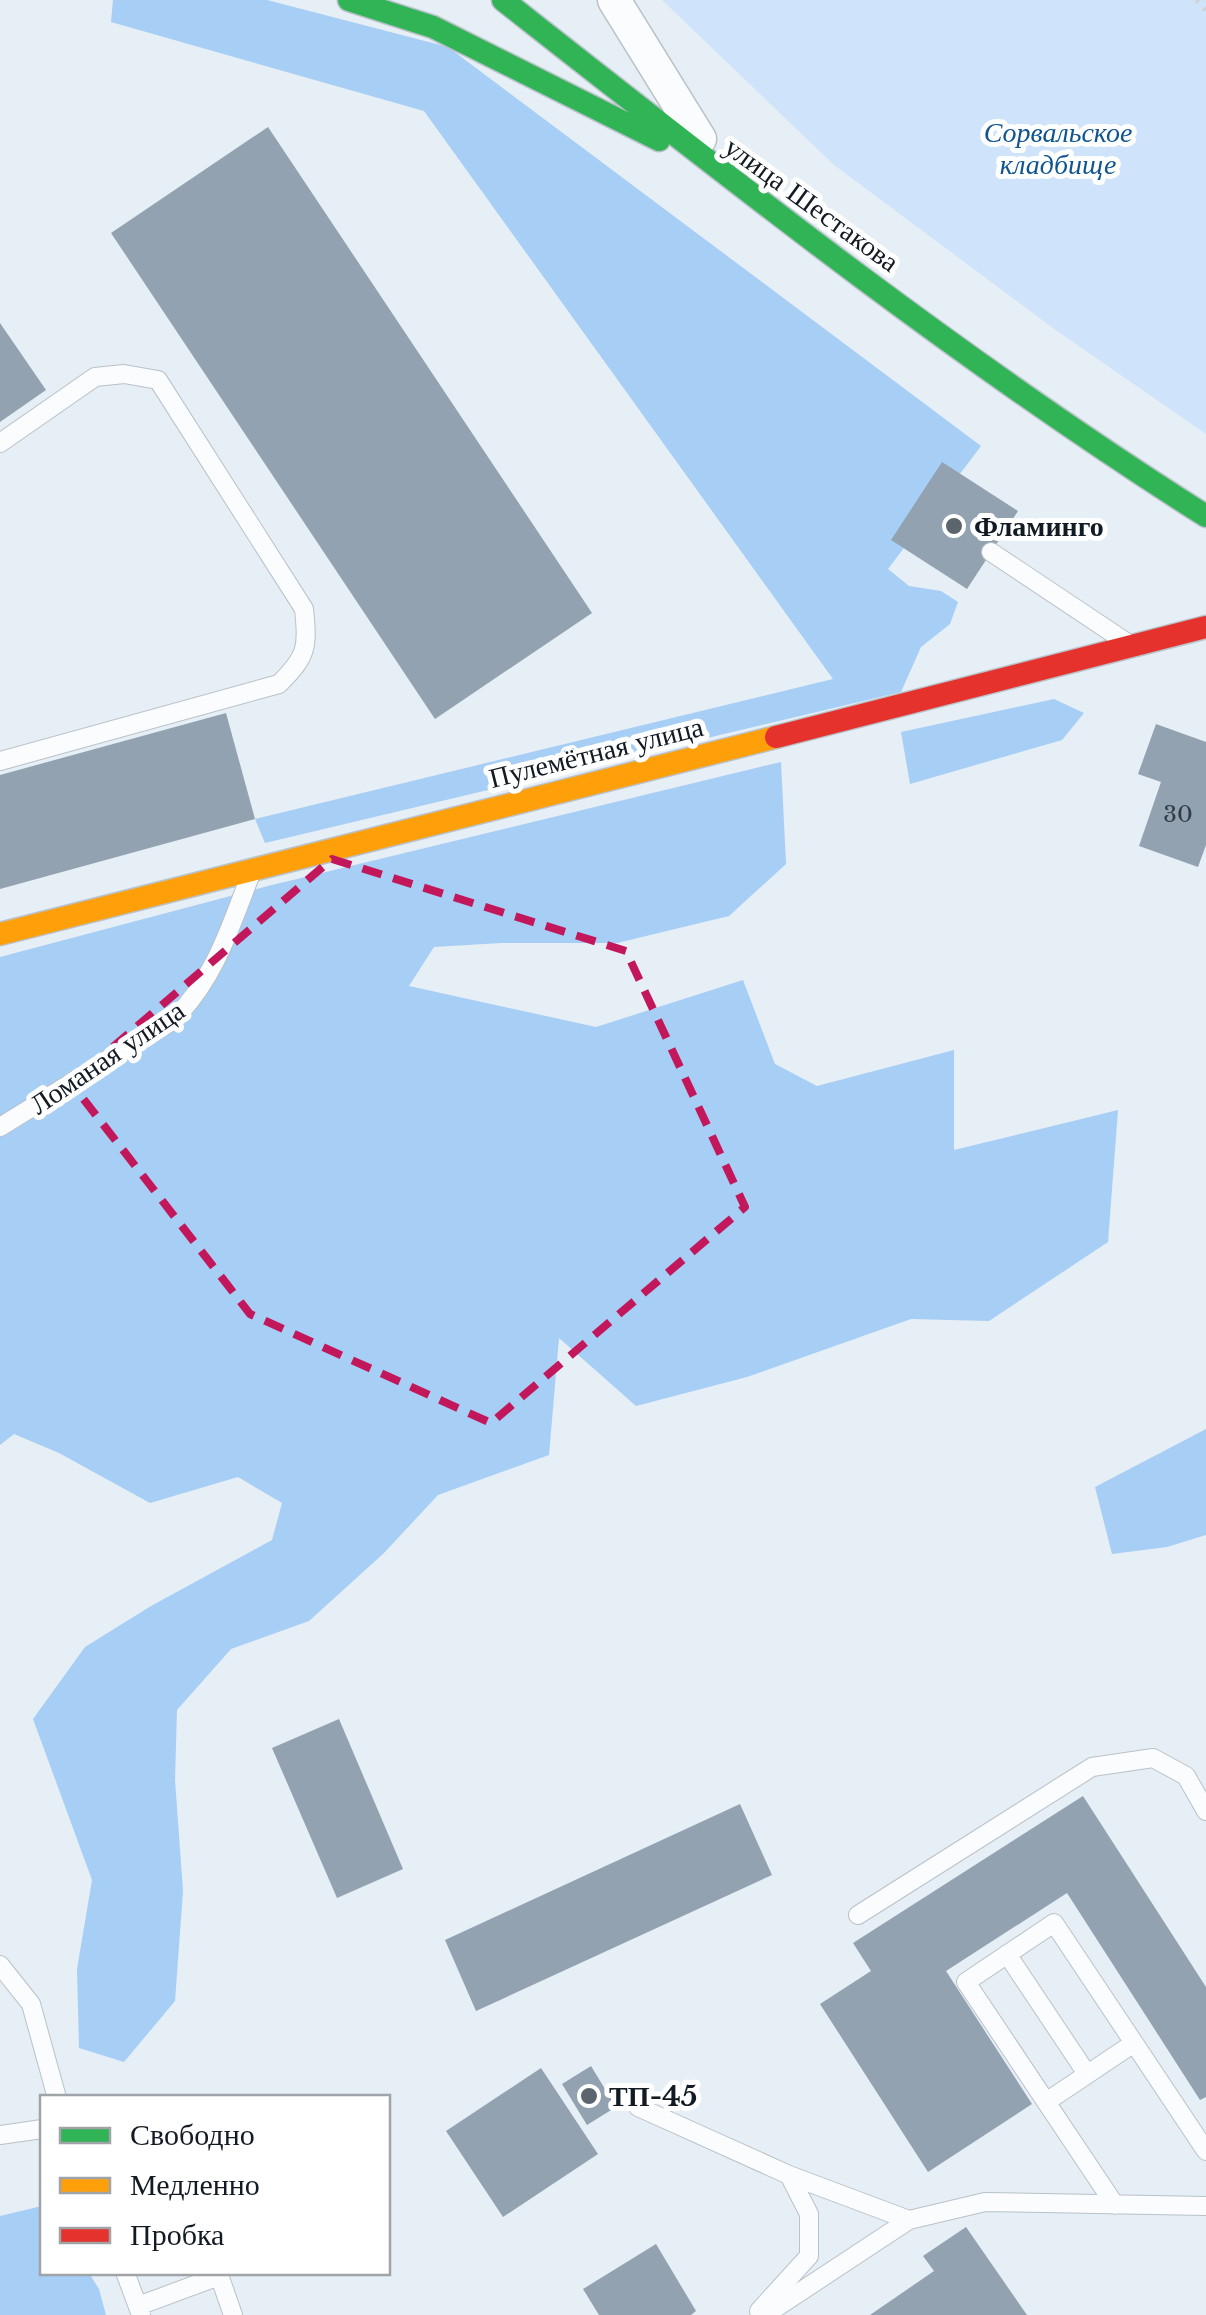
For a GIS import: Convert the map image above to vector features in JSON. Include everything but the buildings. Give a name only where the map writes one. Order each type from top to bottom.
[{"type":"street","name":"улица Шестакова","points":[[348,0],[432,27],[718,169],[1126,468],[1206,516]]},
{"type":"street","points":[[503,0],[718,169]]},
{"type":"street","points":[[614,0],[718,169]]},
{"type":"street","name":"Пулемётная улица","points":[[0,934],[1206,628]]},
{"type":"lane","points":[[0,443],[95,377],[124,374],[158,380],[304,610],[307,641],[301,662],[279,684],[0,761]]},
{"type":"lane","points":[[992,552],[1134,648]]},
{"type":"lane","name":"Ломаная улица","points":[[0,1127],[173,1020],[191,1002],[223,948],[253,869]]},
{"type":"lane","points":[[858,1914],[1092,1767],[1152,1758],[1186,1776],[1206,1811]]},
{"type":"lane","points":[[1115,2206],[966,1982],[1054,1923],[1206,2151]]},
{"type":"lane","points":[[1008,1954],[1088,2074]]},
{"type":"lane","points":[[0,1965],[31,2004],[55,2095]]},
{"type":"lane","points":[[1046,2102],[1134,2043]]},
{"type":"lane","points":[[638,2107],[789,2176],[908,2220]]},
{"type":"lane","points":[[0,2135],[40,2129]]},
{"type":"lane","points":[[755,2315],[808,2256],[809,2214],[789,2176]]},
{"type":"lane","points":[[765,2315],[908,2220],[985,2202],[1206,2206]]},
{"type":"lane","points":[[127,2275],[140,2310],[216,2275]]},
{"type":"lane","points":[[218,2275],[234,2315]]},
{"type":"path","points":[[1197,0],[1206,10]]},
{"type":"highlighted area","points":[[332,859],[626,951],[745,1207],[491,1423],[250,1314],[71,1083]]},
{"type":"green space","name":"Сорвальское кладбище","points":[[662,0],[1206,0],[1206,434],[1057,331],[834,165]]},
{"type":"shaded area","points":[[113,0],[267,0],[448,47],[981,446],[888,569],[909,586],[941,591],[958,602],[950,624],[921,647],[901,692],[265,843],[255,819],[833,679],[424,111],[111,22]]},
{"type":"shaded area","points":[[1054,699],[1084,713],[1062,740],[910,784],[901,732]]},
{"type":"shaded area","points":[[781,762],[786,864],[729,916],[617,943],[434,947],[409,986],[596,1027],[743,980],[775,1064],[817,1086],[954,1050],[954,1150],[1118,1110],[1108,1242],[989,1321],[911,1319],[747,1377],[636,1406],[559,1338],[549,1455],[438,1495],[384,1553],[309,1621],[231,1649],[177,1710],[175,1780],[183,1891],[175,2001],[124,2062],[79,2048],[77,1969],[92,1880],[33,1719],[85,1647],[272,1540],[282,1503],[238,1477],[150,1503],[59,1453],[14,1434],[0,1445],[0,957],[268,886]]},
{"type":"shaded area","points":[[1206,1429],[1206,1535],[1167,1547],[1112,1554],[1095,1487]]},
{"type":"shaded area","points":[[40,2206],[40,2275],[90,2275],[99,2289],[106,2315],[0,2315],[0,2216]]},
{"type":"traffic: fast","points":[[349,0],[433,27],[659,140]]},
{"type":"traffic: fast","points":[[503,0],[935,332],[1206,516]]},
{"type":"traffic: slow","points":[[0,934],[776,737]]},
{"type":"traffic: jam","points":[[776,737],[1206,627]]},
{"type":"place","name":"Фламинго","points":[[954,526]]},
{"type":"place","name":"ТП-45","points":[[589,2096]]}]
